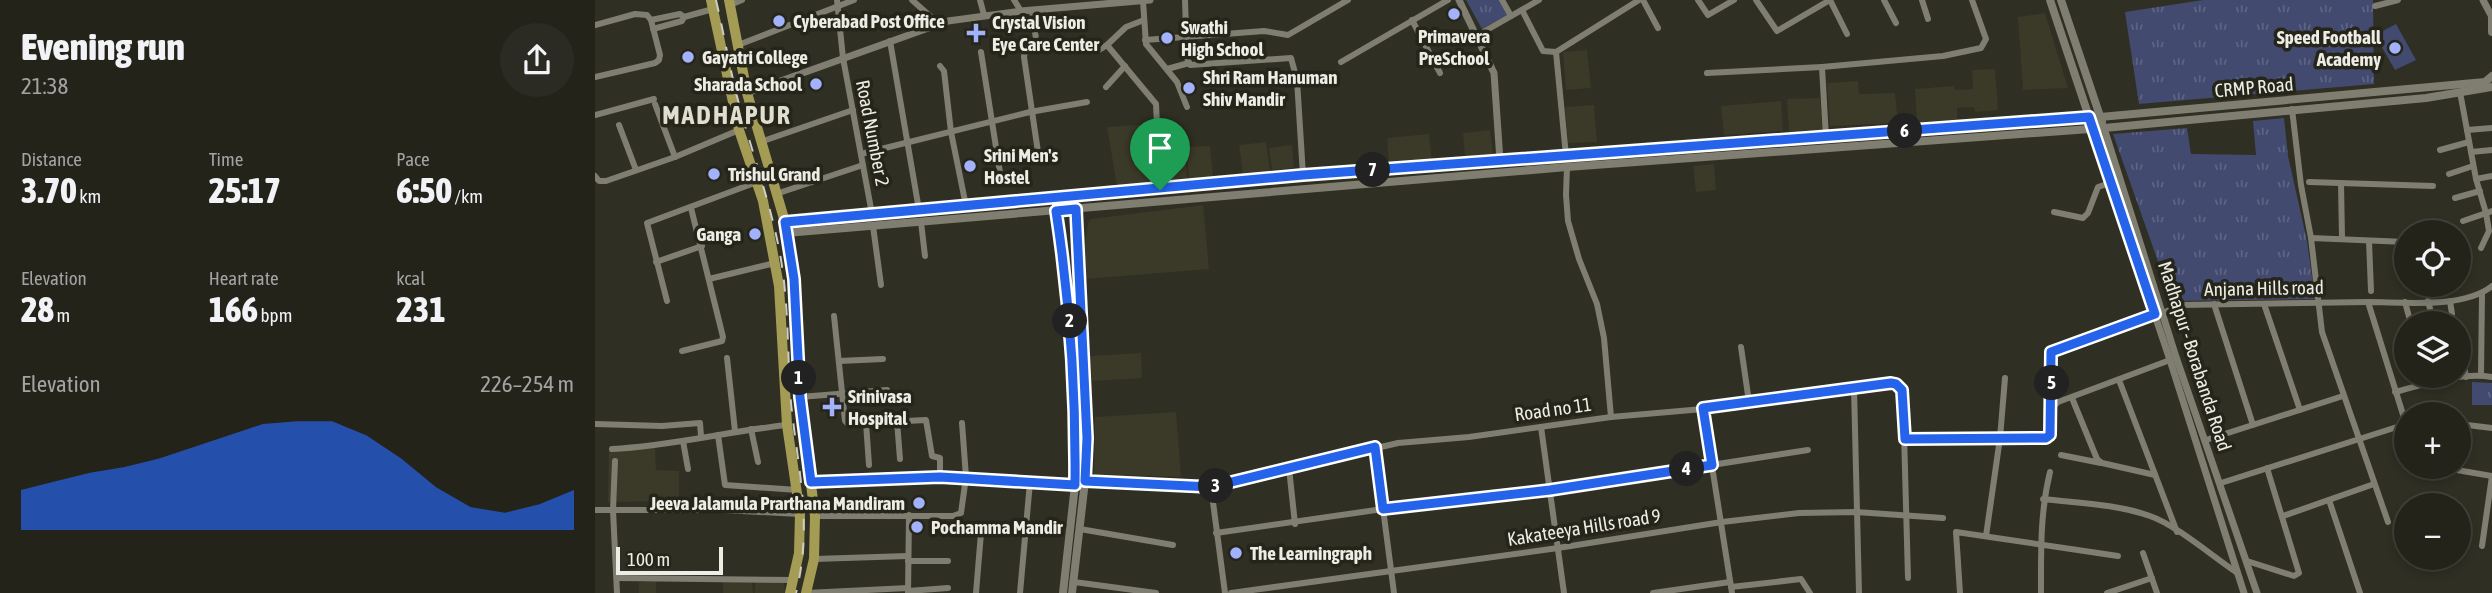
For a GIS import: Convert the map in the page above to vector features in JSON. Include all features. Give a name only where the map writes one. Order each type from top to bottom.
[{"type":"main road","points":[[2050,0],[2092,128]]},
{"type":"main road","points":[[2061,0],[2104,128]]},
{"type":"main road","points":[[729,3],[747,93],[785,228],[796,304],[800,397],[815,516],[814,559],[806,593]]},
{"type":"main road","points":[[712,5],[739,130],[769,225],[775,263],[783,335],[787,425],[800,514],[799,553],[790,593]]},
{"type":"main road","points":[[2492,14],[2492,32]]},
{"type":"main road","name":"CRMP Road","points":[[785,228],[872,214],[1303,175],[2100,117],[2485,82],[2492,76]]},
{"type":"main road","name":"CRMP Road","points":[[785,228],[873,226],[1567,167],[2104,128],[2427,98],[2492,87]]},
{"type":"main road","points":[[1072,593],[1085,481],[1087,438],[1075,197]]},
{"type":"main road","points":[[1055,198],[1073,348],[1076,419],[1075,485],[1063,593]]},
{"type":"street","points":[[729,3],[742,0]]},
{"type":"street","points":[[738,45],[837,3],[854,0]]},
{"type":"street","points":[[912,0],[939,24]]},
{"type":"street","points":[[979,0],[984,15]]},
{"type":"street","points":[[1014,0],[1021,11]]},
{"type":"street","points":[[747,93],[939,24],[1062,4],[1150,0]]},
{"type":"street","points":[[1185,0],[1189,63]]},
{"type":"street","points":[[1145,40],[1264,31],[1288,35],[1349,0]]},
{"type":"street","points":[[1341,62],[1448,0]]},
{"type":"street","points":[[1459,0],[1494,73],[1500,162]]},
{"type":"street","points":[[1501,0],[1511,16]]},
{"type":"street","points":[[1478,35],[1539,0]]},
{"type":"street","points":[[1522,10],[1543,51],[1549,53],[1556,52],[1641,0],[1658,28]]},
{"type":"street","points":[[1698,0],[1708,15],[1734,0]]},
{"type":"street","points":[[1756,0],[1777,31],[1830,0],[1847,34]]},
{"type":"street","points":[[1884,0],[1896,23]]},
{"type":"street","points":[[1922,0],[1928,19]]},
{"type":"street","points":[[1707,73],[1822,67],[1943,56],[1981,48],[1986,40],[1972,0]]},
{"type":"street","points":[[2375,6],[2398,0]]},
{"type":"street","points":[[2483,0],[2492,14]]},
{"type":"street","points":[[1143,1],[1145,40],[1177,82],[1187,107]]},
{"type":"street","name":"Road Number 2","points":[[837,3],[843,58],[872,214]]},
{"type":"street","points":[[653,29],[682,21],[684,17],[712,5]]},
{"type":"street","points":[[1032,11],[1037,46]]},
{"type":"street","points":[[595,25],[641,13],[651,20],[660,55],[659,60],[595,77]]},
{"type":"street","points":[[651,20],[680,14],[684,17]]},
{"type":"street","points":[[1038,152],[1030,112],[1024,52],[1037,46],[1089,46],[1099,50],[1126,27],[1144,19]]},
{"type":"street","points":[[1412,20],[1440,73]]},
{"type":"street","points":[[890,41],[919,210]]},
{"type":"street","points":[[1107,45],[1156,104],[1160,190]]},
{"type":"street","points":[[981,52],[1001,179]]},
{"type":"street","points":[[1556,52],[1566,156]]},
{"type":"street","points":[[1167,69],[1189,63],[1192,65],[1291,58],[1297,80],[1303,175]]},
{"type":"street","points":[[940,66],[944,71],[951,132],[966,206]]},
{"type":"street","points":[[1106,87],[1125,66]]},
{"type":"street","points":[[1822,67],[1826,138]]},
{"type":"street","points":[[2461,92],[2476,179],[2489,212],[2489,231],[2481,248]]},
{"type":"street","points":[[595,115],[655,101],[675,158]]},
{"type":"street","points":[[861,154],[1030,112],[1087,102]]},
{"type":"street","points":[[2292,109],[2322,332],[2388,522]]},
{"type":"street","points":[[760,142],[853,110]]},
{"type":"street","points":[[619,125],[636,170]]},
{"type":"street","points":[[2092,128],[2159,313],[2170,360],[2243,593]]},
{"type":"street","name":"Madhapur - Borabanda Road","points":[[2104,128],[2159,313],[2206,440],[2257,593]]},
{"type":"street","points":[[2467,130],[2492,128]]},
{"type":"street","points":[[595,176],[599,181],[604,181],[675,158],[739,130]]},
{"type":"street","points":[[2440,150],[2469,142]]},
{"type":"street","points":[[2471,152],[2492,150]]},
{"type":"street","points":[[776,194],[863,165]]},
{"type":"street","points":[[2449,174],[2473,166]]},
{"type":"street","points":[[1567,167],[1568,221],[1579,259],[1597,304],[1604,338],[1611,417]]},
{"type":"street","points":[[2476,179],[2492,176]]},
{"type":"street","points":[[667,301],[647,223],[757,182]]},
{"type":"street","points":[[2309,182],[2434,186]]},
{"type":"street","points":[[2054,212],[2083,218],[2088,214],[2098,187],[2111,183]]},
{"type":"street","points":[[2341,183],[2341,238]]},
{"type":"street","points":[[2455,198],[2480,191]]},
{"type":"street","points":[[682,351],[722,341],[691,208]]},
{"type":"street","points":[[2466,220],[2489,212]]},
{"type":"street","points":[[921,222],[925,256]]},
{"type":"street","points":[[873,226],[881,285]]},
{"type":"street","points":[[2311,238],[2394,242]]},
{"type":"street","points":[[2369,241],[2371,291]]},
{"type":"street","points":[[656,262],[702,246]]},
{"type":"street","points":[[709,279],[775,263]]},
{"type":"street","points":[[2481,375],[2482,294],[2492,286]]},
{"type":"street","name":"Anjana Hills road","points":[[2052,408],[2051,352],[2177,305],[2449,301],[2482,294]]},
{"type":"street","points":[[2428,301],[2431,311]]},
{"type":"street","points":[[2449,301],[2451,311]]},
{"type":"street","points":[[2221,483],[2397,427],[2405,421],[2368,302]]},
{"type":"street","points":[[2405,302],[2407,311]]},
{"type":"street","points":[[2214,304],[2253,425]]},
{"type":"street","points":[[2264,304],[2300,410]]},
{"type":"street","points":[[834,316],[843,418],[846,423],[926,420],[932,456],[940,458],[940,469]]},
{"type":"street","points":[[1741,347],[1749,402]]},
{"type":"street","points":[[727,358],[735,431]]},
{"type":"street","points":[[839,362],[883,359]]},
{"type":"street","points":[[1905,439],[2049,437],[2052,408],[2058,402],[2170,360]]},
{"type":"street","points":[[2471,376],[2492,377]]},
{"type":"street","points":[[1986,536],[2000,438],[2005,377]]},
{"type":"street","points":[[2119,380],[2177,532]]},
{"type":"street","name":"Road no 11","points":[[1085,481],[1211,487],[1375,447],[1891,383],[1900,386],[1903,397],[1908,578]]},
{"type":"street","points":[[1854,388],[1859,593]]},
{"type":"street","points":[[2395,392],[2406,388]]},
{"type":"street","points":[[800,397],[887,390]]},
{"type":"street","points":[[2206,440],[2343,396]]},
{"type":"street","points":[[2072,398],[2094,453],[2102,463]]},
{"type":"street","points":[[1703,408],[1731,587]]},
{"type":"street","points":[[897,421],[900,459]]},
{"type":"street","points":[[595,424],[662,426],[699,423],[701,436]]},
{"type":"street","points":[[866,423],[869,465]]},
{"type":"street","points":[[815,516],[953,516],[961,513],[966,477],[962,423]]},
{"type":"street","points":[[612,449],[787,425]]},
{"type":"street","points":[[2471,425],[2492,428]]},
{"type":"street","points":[[1541,426],[1564,593]]},
{"type":"street","points":[[751,429],[758,462]]},
{"type":"street","points":[[718,435],[725,485],[798,490]]},
{"type":"street","points":[[683,441],[688,469]]},
{"type":"street","points":[[1375,447],[1394,593]]},
{"type":"street","points":[[1216,533],[1295,524],[1383,509],[1550,490],[1808,450]]},
{"type":"street","points":[[2061,455],[2155,475]]},
{"type":"street","points":[[615,461],[613,510],[617,593]]},
{"type":"street","points":[[1289,468],[1295,524]]},
{"type":"street","points":[[2247,561],[2294,576],[2299,570],[2267,468]]},
{"type":"street","points":[[2041,593],[2043,499],[2050,472]]},
{"type":"street","points":[[2471,473],[2492,477],[2482,546]]},
{"type":"street","points":[[811,482],[966,477],[1075,485]]},
{"type":"street","points":[[1020,593],[1030,482]]},
{"type":"street","points":[[2283,516],[2374,484]]},
{"type":"street","points":[[1211,487],[1225,593]]},
{"type":"street","points":[[2043,499],[2132,511],[2165,523],[2236,572]]},
{"type":"street","points":[[2329,500],[2360,593]]},
{"type":"street","points":[[595,510],[723,510],[800,514]]},
{"type":"street","name":"Kakateeya Hills road 9","points":[[1231,593],[1799,513],[1856,512],[1943,518]]},
{"type":"street","points":[[908,591],[909,515]]},
{"type":"street","points":[[1080,529],[1173,545]]},
{"type":"street","points":[[1960,593],[1956,532],[2118,556]]},
{"type":"street","points":[[976,593],[981,533]]},
{"type":"street","points":[[2143,552],[2157,593]]},
{"type":"street","points":[[814,559],[948,561]]},
{"type":"street","points":[[617,578],[794,580]]},
{"type":"street","points":[[2107,593],[2152,578]]},
{"type":"street","points":[[1653,593],[1801,579],[1810,593]]},
{"type":"street","points":[[1074,582],[1156,593]]},
{"type":"street","points":[[806,593],[948,588]]},
{"type":"shaded area","points":[[2045,13],[2068,88],[2023,90],[2018,17]]},
{"type":"shaded area","points":[[1587,50],[1591,88],[1566,90],[1563,52]]},
{"type":"shaded area","points":[[1995,69],[1998,110],[1975,112],[1974,107],[1957,108],[1957,122],[1917,123],[1915,89],[1954,86],[1955,90],[1973,89],[1972,70]]},
{"type":"shaded area","points":[[1858,81],[1859,94],[1895,93],[1898,123],[1830,126],[1827,83]]},
{"type":"shaded area","points":[[1820,98],[1822,130],[1789,132],[1787,99]]},
{"type":"shaded area","points":[[1781,101],[1783,131],[1724,135],[1721,106]]},
{"type":"shaded area","points":[[1594,105],[1597,142],[1568,143],[1565,107]]},
{"type":"shaded area","points":[[1155,124],[1157,184],[1117,186],[1107,127]]},
{"type":"shaded area","points":[[1490,130],[1493,154],[1465,156],[1463,133]]},
{"type":"shaded area","points":[[1429,134],[1432,161],[1389,165],[1387,138]]},
{"type":"shaded area","points":[[1266,142],[1270,171],[1243,175],[1239,145]]},
{"type":"shaded area","points":[[1292,145],[1294,168],[1272,170],[1269,148]]},
{"type":"shaded area","points":[[1210,146],[1213,177],[1189,179],[1186,147]]},
{"type":"shaded area","points":[[1185,147],[1187,178],[1166,180],[1164,148]]},
{"type":"shaded area","points":[[1714,164],[1716,190],[1696,192],[1693,166]]},
{"type":"shaded area","points":[[1203,205],[1209,269],[1085,279],[1085,246],[1091,219]]},
{"type":"shaded area","points":[[1141,353],[1142,378],[1092,381],[1090,356]]},
{"type":"shaded area","points":[[1176,412],[1181,477],[1094,474],[1095,417]]},
{"type":"shaded area","points":[[655,447],[656,470],[679,471],[679,501],[608,502],[609,449]]},
{"type":"shaded area","points":[[656,581],[656,593],[639,593],[639,582]]},
{"type":"shaded area","points":[[723,581],[752,581],[753,593],[723,593]]},
{"type":"shaded area","points":[[755,581],[784,581],[785,593],[755,593]]},
{"type":"green space","points":[[1466,0],[1499,0],[1507,15],[1482,29]]},
{"type":"green space","points":[[2203,0],[2373,0],[2374,84],[2139,104],[2125,12]]},
{"type":"green space","name":"Speed Football Academy","points":[[2396,24],[2416,60],[2395,70],[2375,35]]},
{"type":"green space","points":[[2284,118],[2288,156],[2307,241],[2315,299],[2172,301],[2113,134],[2187,128],[2191,154],[2256,155],[2253,121]]},
{"type":"green space","points":[[2472,382],[2492,383],[2492,405],[2472,405]]},
{"type":"railway","points":[[716,0],[742,115],[772,218],[783,272],[791,403],[804,520],[801,568],[796,593]]},
{"type":"place","name":"Primavera PreSchool","points":[[1454,14]]},
{"type":"place","name":"Cyberabad Post Office","points":[[779,21]]},
{"type":"place","name":"Crystal Vision Eye Care Center","points":[[976,33]]},
{"type":"place","name":"Swathi High School","points":[[1167,38]]},
{"type":"place","name":"Speed Football Academy","points":[[2395,48]]},
{"type":"place","name":"Gayatri College","points":[[688,57]]},
{"type":"place","name":"Sharada School","points":[[816,84]]},
{"type":"place","name":"Shri Ram Hanuman Shiv Mandir","points":[[1189,88]]},
{"type":"place","name":"Srini Men's Hostel","points":[[970,166]]},
{"type":"place","name":"Trishul Grand","points":[[714,174]]},
{"type":"place","name":"Ganga","points":[[755,234]]},
{"type":"place","name":"Srinivasa Hospital","points":[[832,407]]},
{"type":"place","name":"Jeeva Jalamula Prarthana Mandiram","points":[[919,503]]},
{"type":"place","name":"Pochamma Mandir","points":[[917,527]]},
{"type":"place","name":"The Learningraph","points":[[1236,553]]},
{"type":"district","name":"MADHAPUR","points":[[727,115]]},
{"type":"route","points":[[2089,117],[2155,314],[2051,352],[2052,408],[2050,435],[2046,438],[1905,439],[1902,390],[1900,386],[1891,383],[1703,408],[1712,465],[1550,490],[1383,509],[1375,447],[1211,487],[1085,481],[1087,438],[1076,209],[1056,211],[1073,348],[1075,485],[966,477],[811,482],[800,397],[794,279],[785,222],[1160,190],[1303,175],[2089,117]]}]
